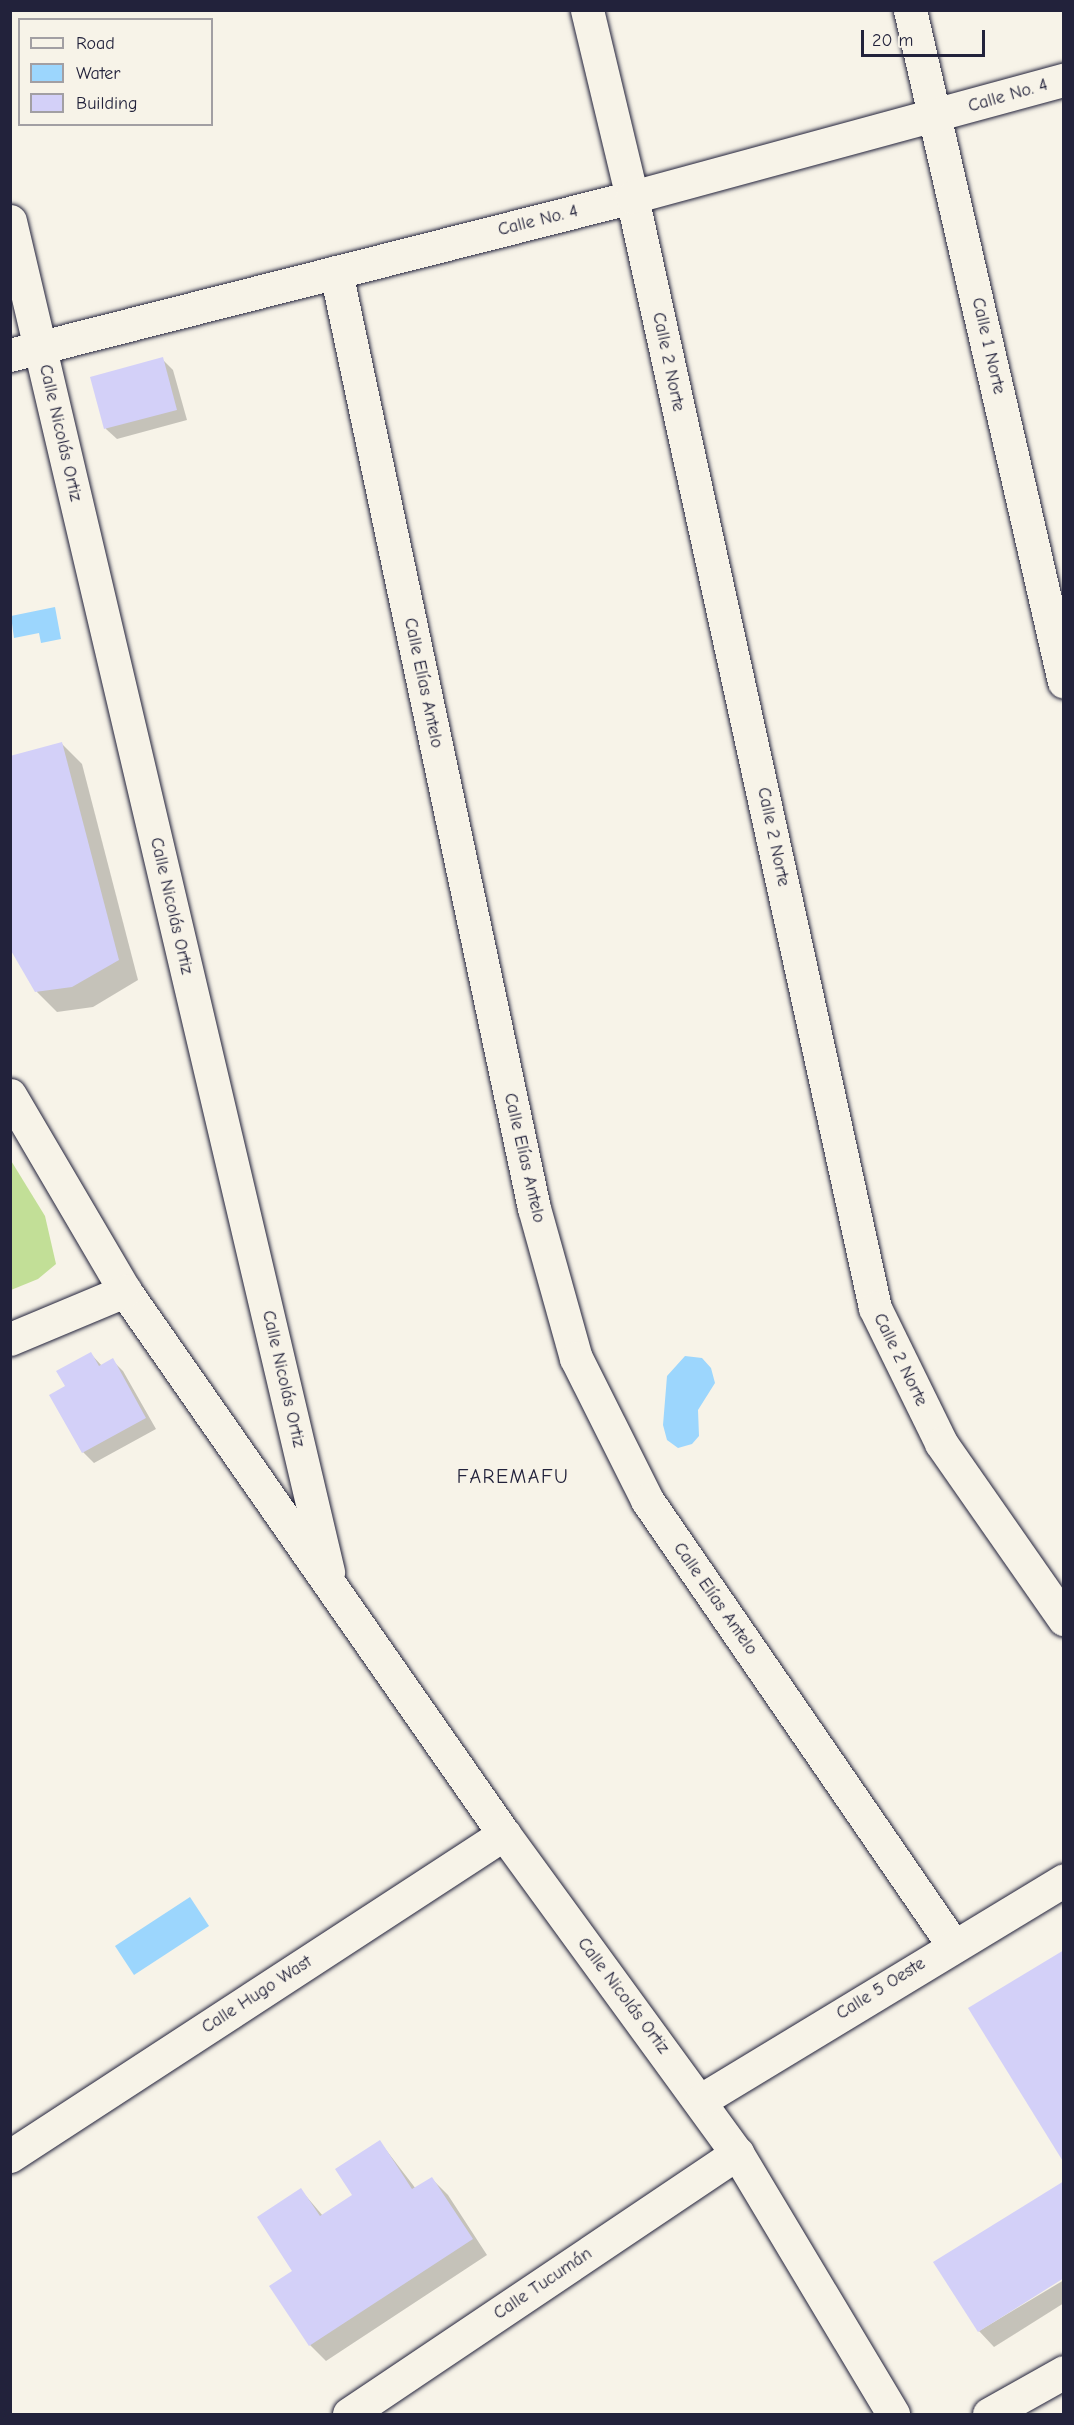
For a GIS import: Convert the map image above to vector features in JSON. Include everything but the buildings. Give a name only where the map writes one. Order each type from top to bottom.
[{"type":"street","name":"Calle 2 Norte","points":[[586,10],[632,197],[875,1308],[941,1443],[1064,1619]]},
{"type":"street","name":"Calle 1 Norte","points":[[910,10],[1064,682]]},
{"type":"street","name":"Calle No. 4","points":[[25,350],[632,197],[936,117],[1064,80]]},
{"type":"street","name":"Calle Nicolás Ortiz","points":[[10,221],[25,350],[332,1591]]},
{"type":"street","name":"Calle Elías Antelo","points":[[336,272],[534,1208],[576,1358],[647,1500],[953,1945]]},
{"type":"street","name":"Calle Nicolás Ortiz","points":[[10,1095],[125,1291],[332,1591],[504,1834],[701,2100],[737,2153],[893,2415]]},
{"type":"street","points":[[10,1340],[125,1291]]},
{"type":"street","name":"Calle Hugo Wast","points":[[10,2156],[504,1834]]},
{"type":"street","name":"Calle 5 Oeste","points":[[701,2100],[953,1945],[1064,1880]]},
{"type":"street","name":"Calle Tucumán","points":[[349,2415],[737,2153]]},
{"type":"street","points":[[989,2415],[1064,2372]]},
{"type":"green space","points":[[10,1159],[45,1216],[56,1264],[38,1279],[11,1290]]},
{"type":"water","points":[[55,607],[61,639],[41,643],[39,633],[14,638],[11,616]]},
{"type":"water","points":[[685,1356],[702,1358],[711,1368],[715,1383],[698,1410],[699,1436],[692,1444],[678,1448],[667,1440],[663,1425],[667,1376]]},
{"type":"water","points":[[190,1897],[209,1926],[134,1975],[115,1946]]},
{"type":"district","name":"FAREMAFU","points":[[513,1476]]}]
